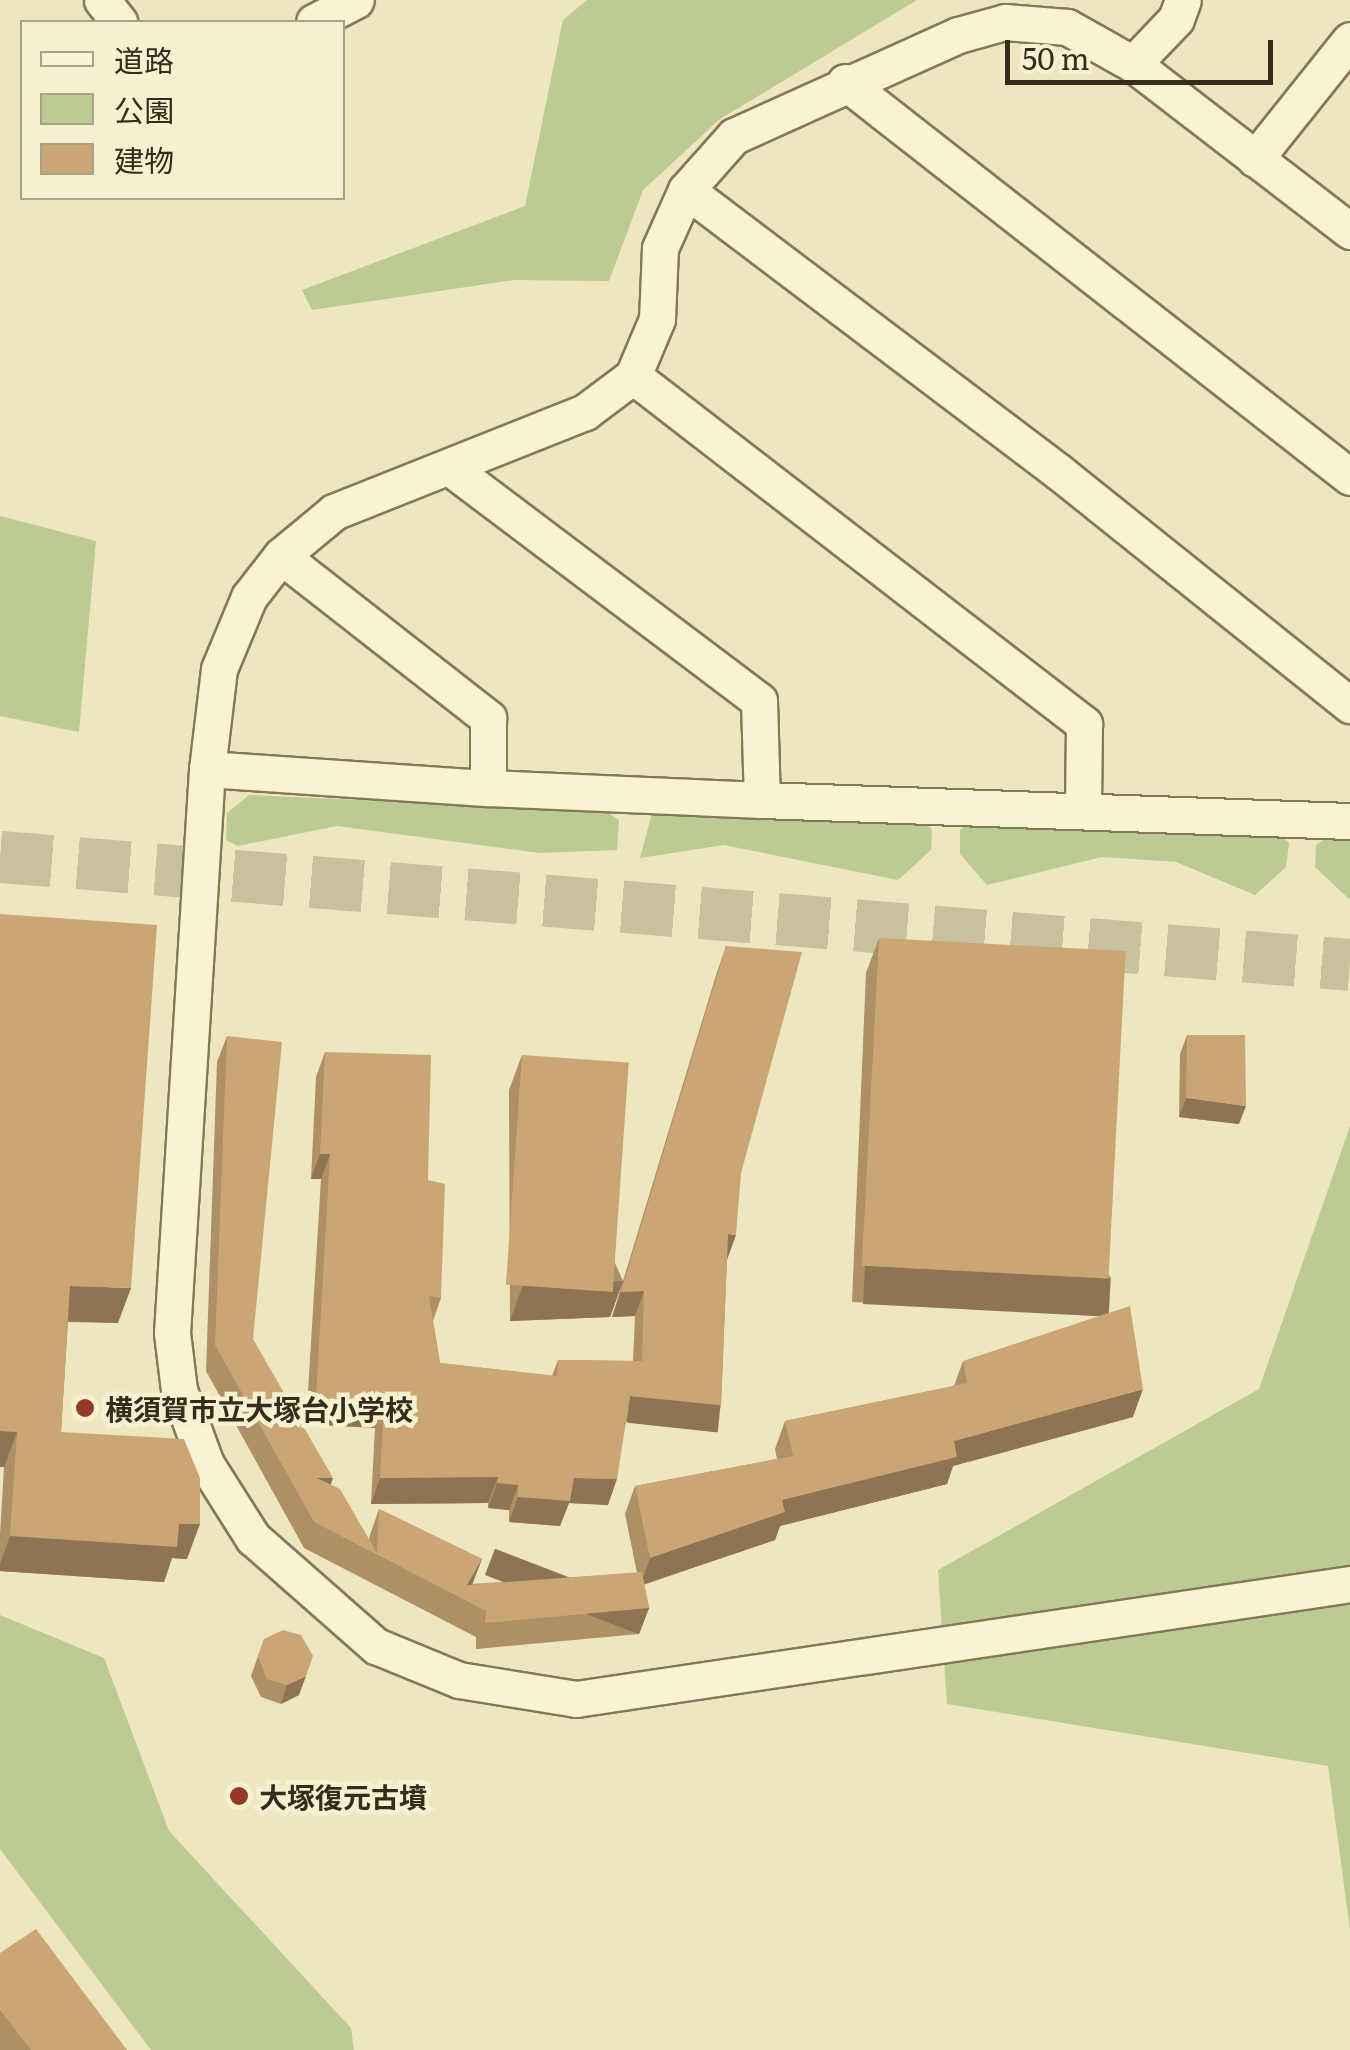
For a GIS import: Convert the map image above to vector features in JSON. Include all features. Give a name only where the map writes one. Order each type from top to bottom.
[{"type":"street","points":[[102,0],[117,20]]},
{"type":"street","points":[[318,20],[356,0]]},
{"type":"street","points":[[1133,64],[1176,18],[1184,0]]},
{"type":"street","points":[[1350,232],[1133,64],[1067,27],[1005,22],[844,82],[734,136],[686,190],[660,248],[657,319],[633,376],[585,412],[334,512],[281,556],[249,596],[219,668],[206,769],[172,1333],[179,1390],[206,1464],[253,1538],[376,1646],[458,1680],[576,1699],[1350,1584]]},
{"type":"street","points":[[1255,159],[1350,40]]},
{"type":"street","points":[[844,82],[1350,477]]},
{"type":"street","points":[[686,190],[1059,472],[1350,704]]},
{"type":"street","points":[[633,376],[1084,724],[1084,807]]},
{"type":"street","points":[[449,467],[759,700],[762,800]]},
{"type":"street","points":[[281,556],[488,718],[488,788]]},
{"type":"street","points":[[206,769],[488,788],[762,800],[1084,807],[1350,822]]},
{"type":"green space","points":[[587,0],[917,0],[720,119],[643,190],[609,281],[514,280],[312,310],[302,290],[525,206],[563,20]]},
{"type":"green space","points":[[0,516],[96,541],[79,732],[0,716]]},
{"type":"green space","points":[[249,795],[605,811],[619,820],[617,850],[540,853],[337,826],[238,846],[226,840],[227,813]]},
{"type":"green space","points":[[653,810],[923,822],[932,829],[931,850],[898,880],[724,845],[640,858]]},
{"type":"green space","points":[[968,822],[1280,835],[1289,843],[1286,867],[1255,895],[1176,862],[1102,857],[987,885],[960,854],[960,830]]},
{"type":"green space","points":[[1326,838],[1350,839],[1350,900],[1315,867],[1316,845]]},
{"type":"green space","points":[[1350,1126],[1350,1930],[1328,1766],[947,1704],[938,1570],[1259,1389]]},
{"type":"green space","points":[[0,1615],[104,1658],[169,1831],[351,2028],[354,2050],[151,2050],[0,1849]]},
{"type":"building","points":[[0,914],[157,925],[131,1288],[70,1286],[61,1432],[184,1439],[200,1478],[200,1524],[179,1524],[177,1547],[10,1536],[17,1432],[0,1431]]},
{"type":"building","points":[[879,938],[1126,951],[1108,1278],[862,1266]]},
{"type":"building","points":[[726,946],[802,952],[741,1173],[736,1235],[728,1234],[721,1405],[630,1396],[617,1479],[574,1478],[570,1501],[518,1497],[518,1485],[497,1483],[498,1477],[380,1478],[384,1402],[316,1398],[330,1154],[320,1154],[325,1052],[431,1055],[428,1180],[445,1184],[441,1298],[429,1296],[440,1363],[557,1376],[558,1360],[642,1361],[644,1291],[621,1292]]},
{"type":"building","points":[[1187,1035],[1245,1035],[1246,1106],[1186,1098]]},
{"type":"building","points":[[227,1036],[282,1042],[253,1339],[333,1478],[317,1478],[340,1489],[377,1553],[379,1509],[482,1559],[467,1585],[642,1572],[649,1608],[485,1623],[486,1611],[314,1522],[215,1345]]},
{"type":"building","points":[[522,1055],[629,1062],[613,1292],[506,1284]]},
{"type":"building","points":[[1130,1306],[1143,1389],[954,1441],[957,1457],[782,1500],[785,1512],[650,1558],[635,1486],[793,1456],[785,1421],[967,1383],[963,1361]]},
{"type":"building","points":[[283,1630],[301,1635],[313,1656],[306,1676],[287,1685],[267,1679],[258,1657],[264,1639]]},
{"type":"building","points":[[36,1929],[127,2050],[31,2050],[0,2010],[0,1953]]},
{"type":"tunnel","points":[[0,857],[1350,965]]},
{"type":"place","name":"横須賀市立大塚台小学校","points":[[85,1408]]},
{"type":"place","name":"大塚復元古墳","points":[[239,1796]]}]
